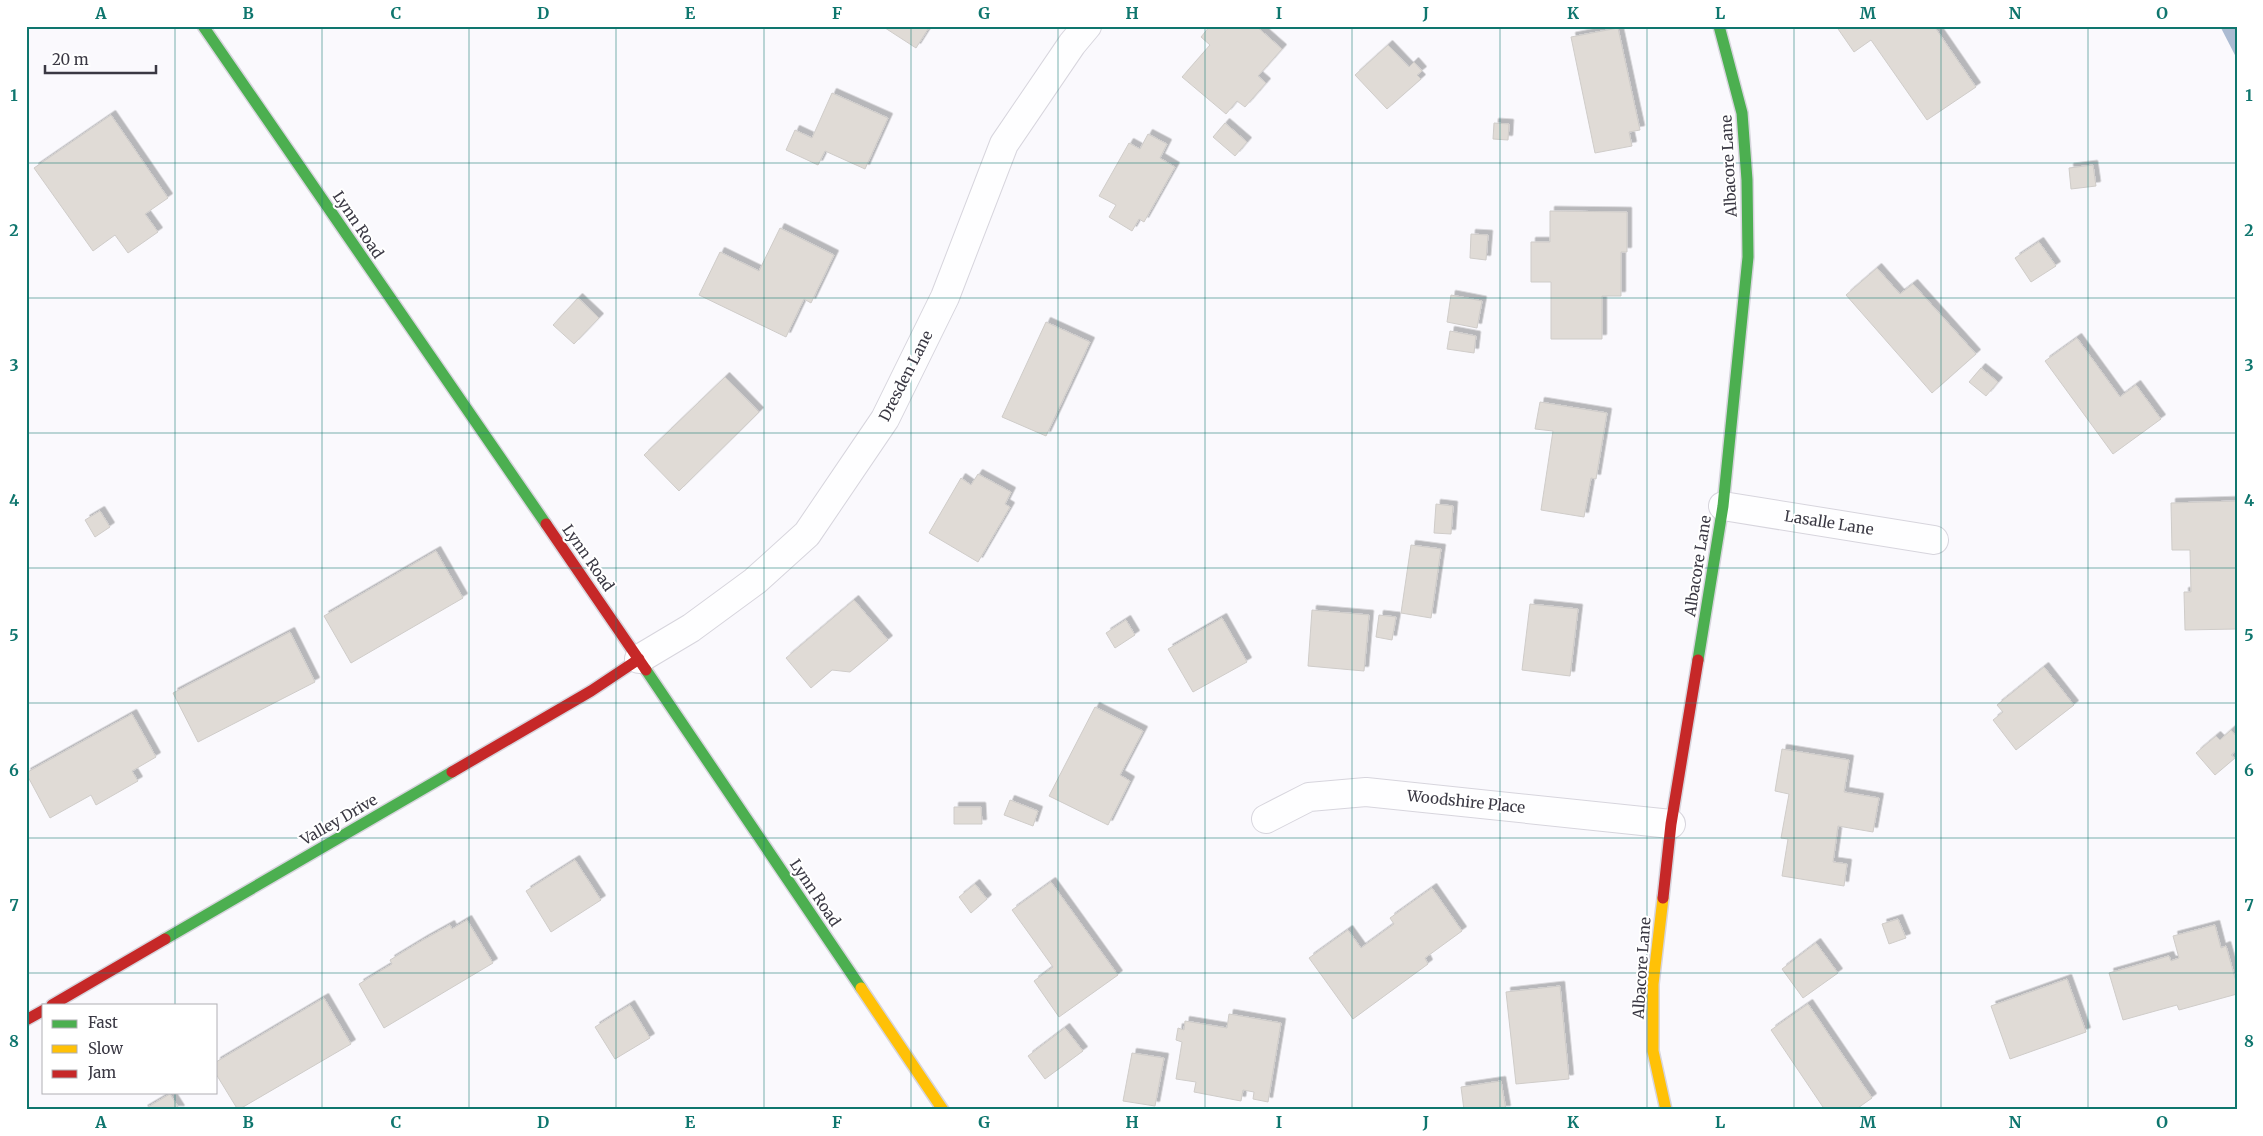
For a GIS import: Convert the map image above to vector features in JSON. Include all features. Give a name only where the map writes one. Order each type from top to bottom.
[{"type":"street","name":"Lynn Road","points":[[203,26],[639,659],[943,1110]]},
{"type":"street","name":"Dresden Lane","points":[[639,659],[691,628],[756,581],[808,534],[886,419],[945,298],[1004,144],[1072,44],[1087,26]]},
{"type":"street","name":"Albacore Lane","points":[[1666,1110],[1654,1051],[1653,984],[1671,824],[1723,506],[1748,257],[1747,180],[1742,113],[1720,26]]},
{"type":"street","name":"Lasalle Lane","points":[[1723,506],[1934,540]]},
{"type":"street","name":"Valley Drive","points":[[54,1004],[591,691],[639,659]]},
{"type":"street","name":"Woodshire Place","points":[[1266,819],[1309,798],[1366,792],[1671,824]]},
{"type":"street","points":[[26,1020],[42,1011]]},
{"type":"water","points":[[2220,26],[2237,26],[2237,59]]},
{"type":"building","points":[[882,26],[930,26],[916,48]]},
{"type":"building","points":[[1210,26],[1256,26],[1282,49],[1258,76],[1266,83],[1245,107],[1237,101],[1226,114],[1182,77],[1210,45],[1201,37]]},
{"type":"building","points":[[1836,26],[1934,26],[1976,87],[1927,120],[1871,40],[1854,52]]},
{"type":"building","points":[[1618,28],[1640,130],[1629,132],[1632,146],[1595,153],[1571,37]]},
{"type":"building","points":[[1388,45],[1409,67],[1414,62],[1422,71],[1417,75],[1421,79],[1387,109],[1355,75]]},
{"type":"building","points":[[832,93],[888,118],[865,169],[825,151],[818,165],[786,150],[795,130],[812,138]]},
{"type":"building","points":[[111,115],[168,198],[145,214],[158,232],[128,253],[115,235],[93,251],[34,168]]},
{"type":"building","points":[[1225,123],[1247,142],[1235,156],[1213,137]]},
{"type":"building","points":[[1494,123],[1509,124],[1508,140],[1493,139]]},
{"type":"building","points":[[1148,134],[1167,144],[1160,158],[1175,167],[1144,222],[1139,219],[1132,231],[1109,217],[1116,205],[1099,196],[1129,143],[1140,149]]},
{"type":"building","points":[[2093,165],[2096,186],[2071,189],[2069,168]]},
{"type":"building","points":[[1550,211],[1627,212],[1627,252],[1621,252],[1621,296],[1602,296],[1602,339],[1551,339],[1551,282],[1531,282],[1531,242],[1550,242]]},
{"type":"building","points":[[780,228],[834,255],[811,303],[804,299],[786,337],[699,295],[720,252],[759,271]]},
{"type":"building","points":[[1471,234],[1488,235],[1486,260],[1470,258]]},
{"type":"building","points":[[2039,242],[2056,266],[2031,282],[2015,258]]},
{"type":"building","points":[[1877,268],[1900,294],[1913,284],[1976,354],[1932,393],[1846,295]]},
{"type":"building","points":[[1451,295],[1482,301],[1477,328],[1447,322]]},
{"type":"building","points":[[578,298],[599,318],[574,344],[553,325]]},
{"type":"building","points":[[1046,322],[1090,342],[1046,436],[1002,417]]},
{"type":"building","points":[[1450,331],[1476,336],[1474,353],[1447,349]]},
{"type":"building","points":[[2077,338],[2120,397],[2136,385],[2161,419],[2113,454],[2045,361]]},
{"type":"building","points":[[1981,368],[1998,382],[1986,396],[1969,382]]},
{"type":"building","points":[[725,377],[759,412],[679,491],[644,455]]},
{"type":"building","points":[[1540,402],[1607,413],[1596,479],[1591,478],[1584,517],[1541,510],[1553,431],[1535,429]]},
{"type":"building","points":[[978,474],[1011,492],[1005,504],[1010,507],[978,562],[929,533],[961,478],[971,485]]},
{"type":"building","points":[[2237,501],[2237,629],[2185,630],[2184,592],[2191,592],[2190,550],[2172,550],[2171,503]]},
{"type":"building","points":[[1436,504],[1453,506],[1451,534],[1434,533]]},
{"type":"building","points":[[100,511],[110,527],[95,537],[85,520]]},
{"type":"building","points":[[1411,545],[1441,549],[1431,618],[1401,613]]},
{"type":"building","points":[[436,551],[463,598],[351,663],[324,616]]},
{"type":"building","points":[[854,600],[888,640],[850,672],[832,670],[811,688],[786,658]]},
{"type":"building","points":[[1530,604],[1578,609],[1570,676],[1522,670]]},
{"type":"building","points":[[1312,610],[1369,615],[1364,671],[1308,666]]},
{"type":"building","points":[[1379,615],[1396,617],[1392,640],[1376,637]]},
{"type":"building","points":[[1222,618],[1247,662],[1193,692],[1168,649]]},
{"type":"building","points":[[1126,620],[1135,635],[1115,648],[1106,633]]},
{"type":"building","points":[[290,632],[315,682],[198,742],[173,693]]},
{"type":"building","points":[[2044,667],[2074,705],[2016,750],[1993,720],[2003,712],[1997,705]]},
{"type":"building","points":[[1095,707],[1143,731],[1120,775],[1130,781],[1108,825],[1049,796]]},
{"type":"building","points":[[132,714],[156,757],[132,771],[138,781],[96,805],[91,795],[50,818],[26,773]]},
{"type":"building","points":[[2231,730],[2237,737],[2237,750],[2231,755],[2235,758],[2215,775],[2196,753],[2216,736],[2220,740]]},
{"type":"building","points":[[1782,749],[1849,760],[1844,792],[1879,798],[1873,832],[1838,826],[1833,862],[1847,864],[1844,886],[1782,876],[1788,839],[1781,838],[1789,794],[1775,791]]},
{"type":"building","points":[[1010,800],[1038,811],[1033,826],[1004,815]]},
{"type":"building","points":[[954,807],[981,807],[982,824],[954,824]]},
{"type":"building","points":[[575,860],[601,900],[551,932],[526,891]]},
{"type":"building","points":[[1051,882],[1118,975],[1059,1017],[1034,981],[1053,967],[1012,910]]},
{"type":"building","points":[[975,884],[987,899],[971,913],[959,897]]},
{"type":"building","points":[[1432,888],[1462,931],[1425,958],[1428,964],[1353,1019],[1309,958],[1348,930],[1361,948],[1394,924],[1390,918]]},
{"type":"building","points":[[1898,919],[1906,938],[1889,944],[1882,924]]},
{"type":"building","points":[[467,920],[493,963],[384,1028],[359,984],[392,964],[390,960],[423,940],[450,925],[452,929]]},
{"type":"building","points":[[2215,925],[2221,948],[2226,946],[2237,985],[2237,994],[2179,1010],[2177,1005],[2123,1020],[2109,973],[2169,956],[2171,961],[2179,958],[2173,936]]},
{"type":"building","points":[[1816,943],[1838,973],[1803,998],[1782,969]]},
{"type":"building","points":[[2067,979],[2086,1032],[2010,1059],[1991,1006]]},
{"type":"building","points":[[1560,986],[1569,1079],[1516,1084],[1506,992]]},
{"type":"building","points":[[324,998],[351,1044],[238,1110],[218,1077],[218,1061]]},
{"type":"building","points":[[1808,1004],[1872,1098],[1855,1110],[1825,1110],[1771,1030]]},
{"type":"building","points":[[630,1005],[650,1038],[615,1059],[595,1027]]},
{"type":"building","points":[[1229,1014],[1281,1023],[1268,1102],[1253,1099],[1254,1092],[1243,1090],[1241,1101],[1194,1092],[1196,1082],[1176,1079],[1182,1042],[1176,1040],[1178,1028],[1184,1030],[1185,1021],[1227,1028]]},
{"type":"building","points":[[1065,1028],[1083,1051],[1045,1079],[1028,1056]]},
{"type":"building","points":[[1132,1053],[1164,1058],[1155,1106],[1123,1101]]},
{"type":"building","points":[[1501,1081],[1506,1110],[1464,1110],[1461,1087]]},
{"type":"building","points":[[170,1094],[180,1110],[143,1110]]},
{"type":"traffic: fast","points":[[203,26],[546,524]]},
{"type":"traffic: fast","points":[[1698,660],[1723,506],[1748,257],[1747,180],[1742,113],[1719,26]]},
{"type":"traffic: fast","points":[[646,670],[861,988]]},
{"type":"traffic: fast","points":[[165,939],[452,772]]},
{"type":"traffic: slow","points":[[1663,898],[1653,984],[1653,1051],[1666,1110]]},
{"type":"traffic: slow","points":[[861,988],[943,1110]]},
{"type":"traffic: jam","points":[[546,524],[646,670]]},
{"type":"traffic: jam","points":[[452,772],[591,691],[639,659]]},
{"type":"traffic: jam","points":[[1663,898],[1671,824],[1698,660]]},
{"type":"traffic: jam","points":[[54,1004],[165,939]]},
{"type":"traffic: jam","points":[[26,1020],[42,1011]]}]
